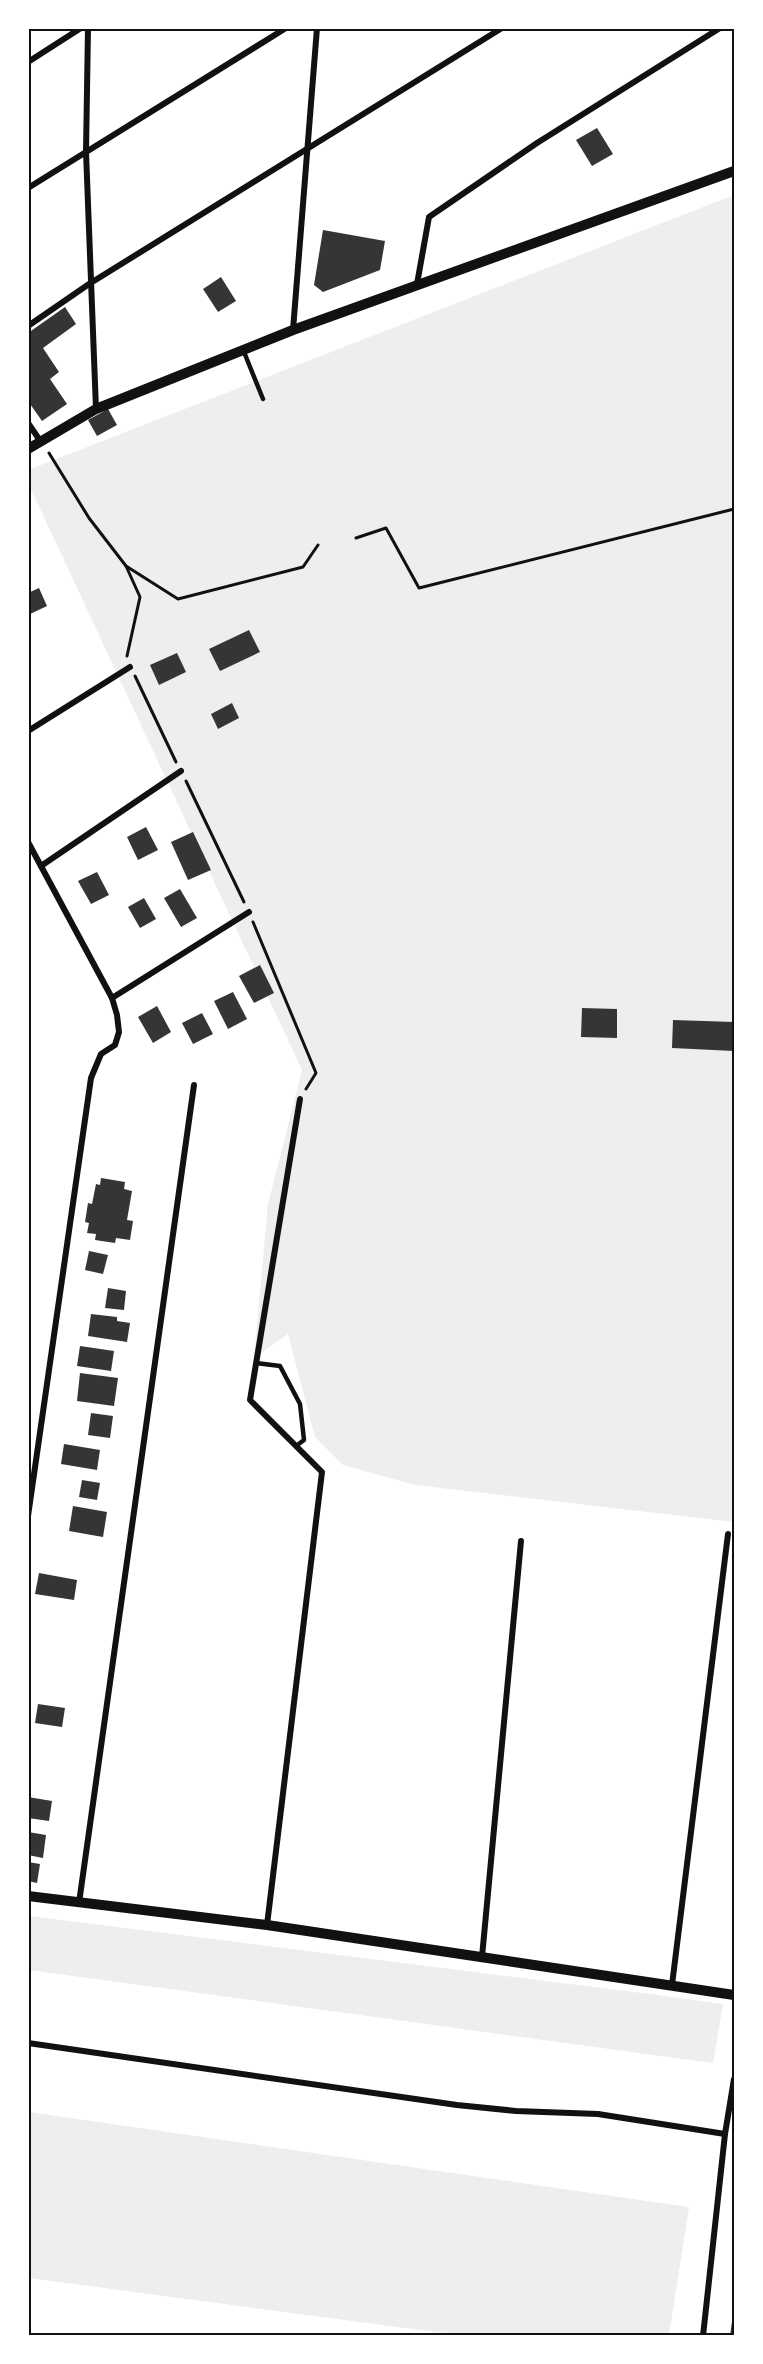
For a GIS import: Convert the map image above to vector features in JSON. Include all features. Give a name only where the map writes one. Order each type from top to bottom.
[{"type":"street","points":[[28,62],[81,28]]},
{"type":"street","points":[[88,28],[86,152],[89,284],[96,409]]},
{"type":"street","points":[[28,188],[286,28]]},
{"type":"street","points":[[293,330],[317,28]]},
{"type":"street","points":[[28,326],[89,284],[502,28]]},
{"type":"street","points":[[417,284],[429,218],[537,143],[720,28]]},
{"type":"street","points":[[28,449],[96,409],[293,330],[735,171]]},
{"type":"street","points":[[28,423],[41,442]]},
{"type":"street","points":[[28,731],[130,667]]},
{"type":"street","points":[[41,866],[181,771]]},
{"type":"street","points":[[28,842],[112,998],[119,1032],[115,1044],[101,1054],[91,1077],[28,1516]]},
{"type":"street","points":[[112,998],[249,912]]},
{"type":"street","points":[[28,1490],[87,1077],[91,1077]]},
{"type":"street","points":[[80,1902],[194,1085]]},
{"type":"street","points":[[267,1925],[322,1472],[250,1400],[300,1099]]},
{"type":"street","points":[[672,1984],[728,1534]]},
{"type":"street","points":[[482,1957],[521,1540]]},
{"type":"street","points":[[28,1896],[267,1925],[735,1995]]},
{"type":"street","points":[[28,2043],[458,2105],[516,2111],[598,2114],[725,2134]]},
{"type":"street","points":[[703,2336],[725,2134],[735,2079]]},
{"type":"lane","points":[[243,350],[263,399]]},
{"type":"lane","points":[[256,1363],[280,1366],[300,1404],[304,1440],[296,1446]]},
{"type":"path","points":[[41,442],[89,518],[126,566],[140,597],[127,659],[249,912],[316,1073],[300,1099]]},
{"type":"path","points":[[356,538],[386,528],[419,588],[735,508]]},
{"type":"path","points":[[126,566],[178,599],[303,567],[318,545]]},
{"type":"shaded area","points":[[734,195],[734,1522],[415,1485],[343,1465],[315,1437],[288,1334],[254,1358],[268,1204],[302,1070],[29,485],[28,470]]},
{"type":"shaded area","points":[[29,1916],[723,2004],[713,2063],[29,1970]]},
{"type":"shaded area","points":[[29,2112],[689,2207],[669,2335],[458,2335],[29,2278]]},
{"type":"building","points":[[597,128],[613,154],[592,166],[576,140]]},
{"type":"building","points":[[323,230],[385,241],[380,270],[323,292],[314,285]]},
{"type":"building","points":[[221,277],[236,301],[218,312],[203,289]]},
{"type":"building","points":[[65,307],[76,324],[43,348],[59,372],[50,379],[67,404],[42,421],[28,401],[28,333]]},
{"type":"building","points":[[108,409],[117,425],[97,436],[88,420]]},
{"type":"building","points":[[39,588],[47,606],[28,615],[28,593]]},
{"type":"building","points":[[249,630],[260,652],[220,671],[209,649]]},
{"type":"building","points":[[177,653],[186,672],[159,685],[150,665]]},
{"type":"building","points":[[232,703],[239,718],[218,729],[211,714]]},
{"type":"building","points":[[146,827],[158,850],[138,860],[127,837]]},
{"type":"building","points":[[193,832],[211,870],[188,880],[171,842]]},
{"type":"building","points":[[97,872],[109,895],[91,904],[78,881]]},
{"type":"building","points":[[180,889],[197,918],[181,927],[164,898]]},
{"type":"building","points":[[144,898],[156,919],[140,928],[128,907]]},
{"type":"building","points":[[260,965],[274,993],[254,1003],[239,976]]},
{"type":"building","points":[[233,992],[247,1019],[228,1029],[214,1001]]},
{"type":"building","points":[[157,1006],[171,1032],[153,1043],[138,1017]]},
{"type":"building","points":[[582,1008],[617,1009],[617,1038],[581,1037]]},
{"type":"building","points":[[202,1013],[213,1034],[193,1044],[182,1023]]},
{"type":"building","points":[[673,1020],[734,1022],[734,1051],[672,1048]]},
{"type":"building","points":[[101,1178],[125,1182],[124,1189],[132,1191],[127,1220],[133,1221],[130,1240],[116,1238],[115,1243],[95,1240],[96,1234],[87,1233],[89,1223],[85,1222],[88,1203],[92,1204],[96,1184],[100,1185]]},
{"type":"building","points":[[89,1251],[108,1255],[103,1274],[85,1270]]},
{"type":"building","points":[[108,1288],[126,1291],[124,1310],[105,1308]]},
{"type":"building","points":[[91,1314],[117,1317],[117,1321],[130,1323],[127,1342],[88,1336]]},
{"type":"building","points":[[80,1346],[114,1351],[111,1371],[77,1366]]},
{"type":"building","points":[[80,1373],[118,1378],[114,1406],[77,1401]]},
{"type":"building","points":[[91,1413],[113,1416],[110,1438],[88,1435]]},
{"type":"building","points":[[64,1444],[100,1450],[97,1470],[61,1464]]},
{"type":"building","points":[[82,1480],[100,1483],[97,1500],[79,1497]]},
{"type":"building","points":[[73,1506],[107,1512],[103,1537],[69,1531]]},
{"type":"building","points":[[39,1573],[77,1580],[74,1600],[35,1594]]},
{"type":"building","points":[[38,1704],[65,1708],[62,1727],[35,1723]]},
{"type":"building","points":[[28,1797],[52,1801],[49,1821],[28,1818]]},
{"type":"building","points":[[28,1832],[46,1835],[43,1858],[28,1855]]},
{"type":"building","points":[[28,1862],[40,1864],[37,1883],[28,1881]]},
{"type":"building","points":[[733,2314],[734,2336],[730,2336]]}]
